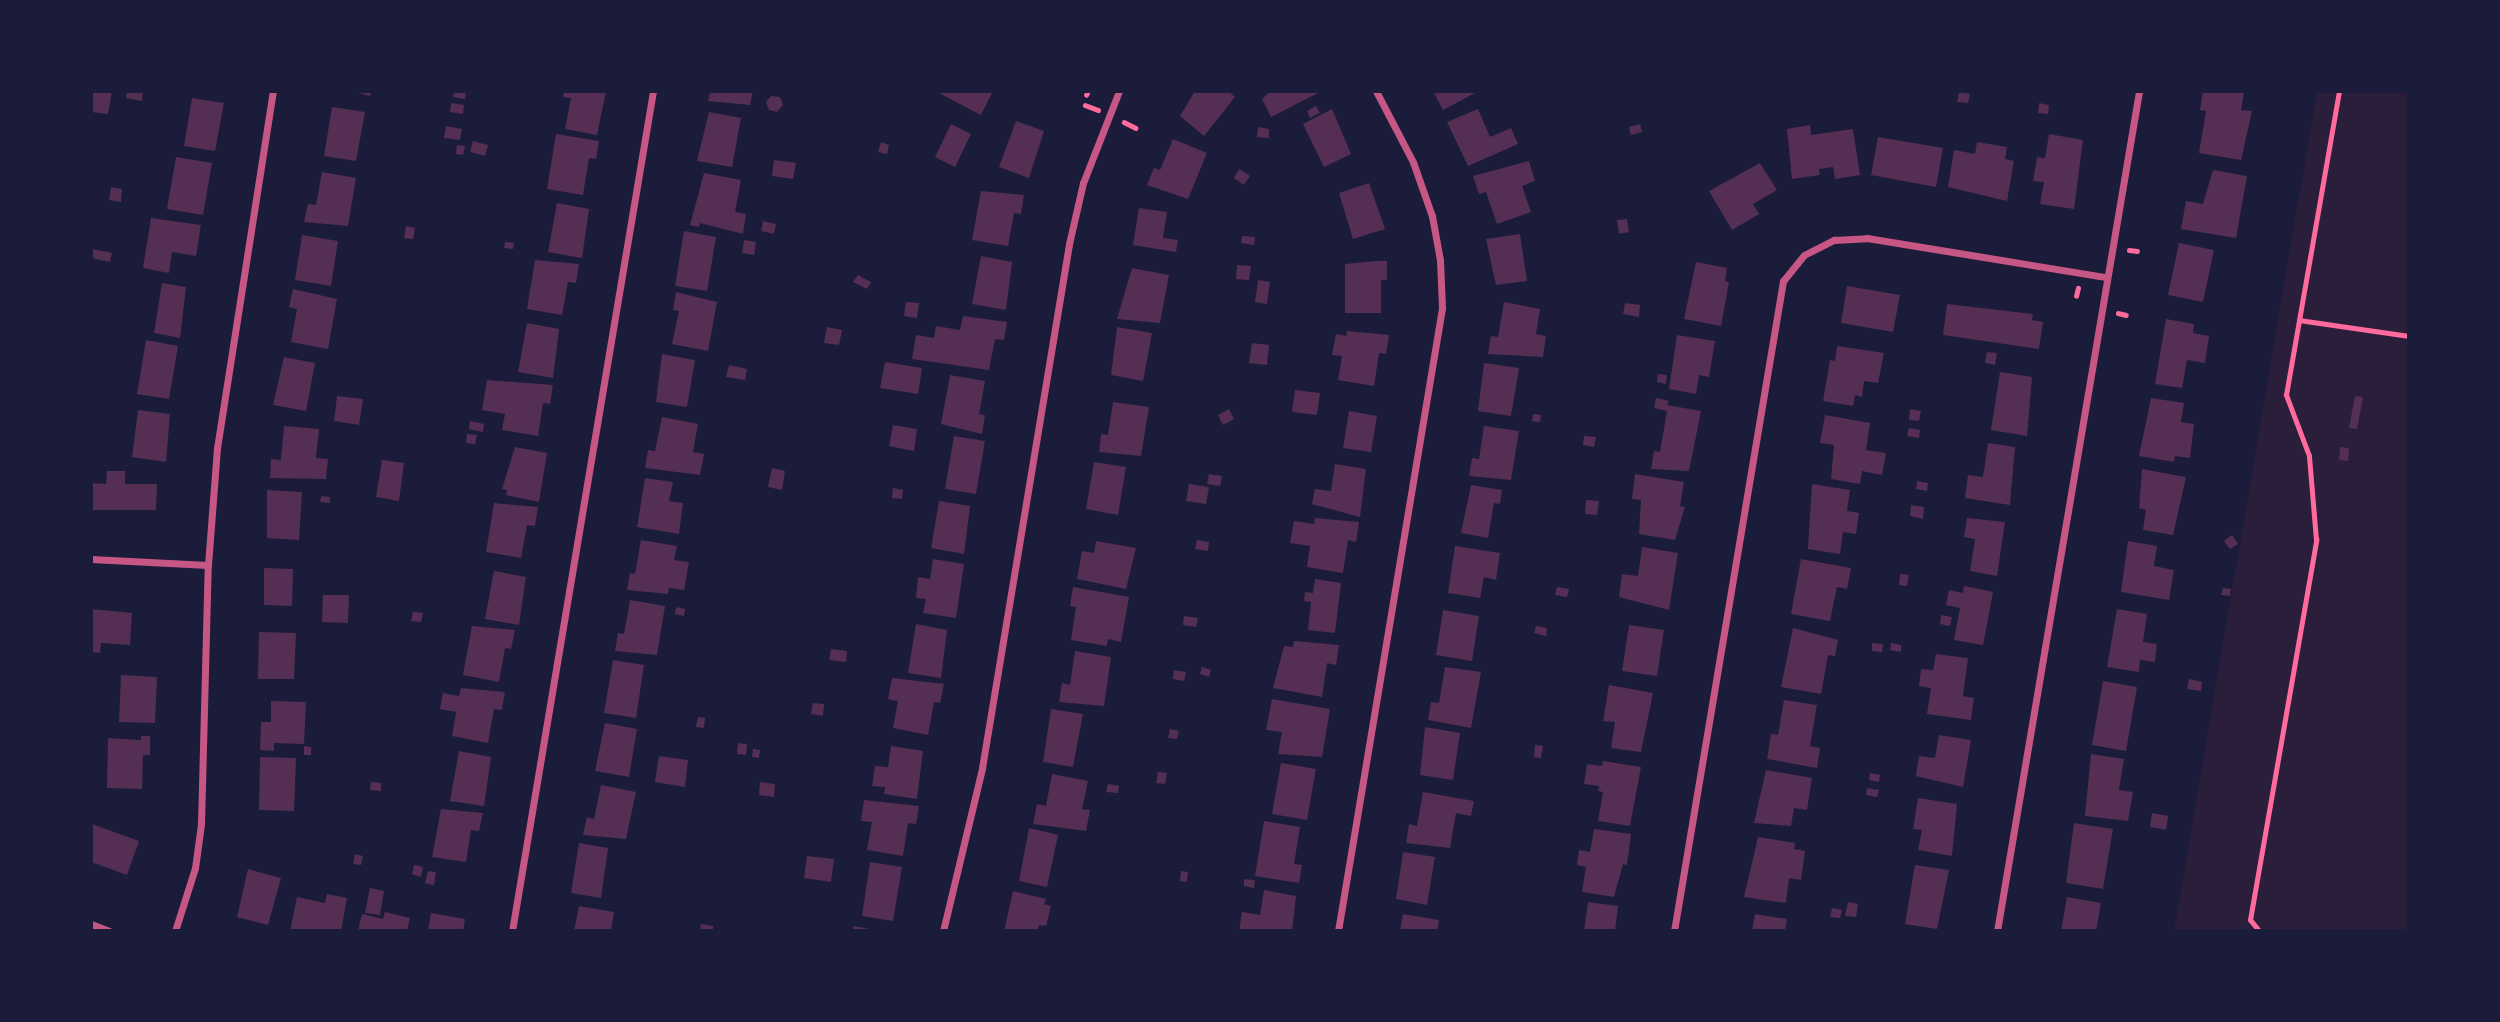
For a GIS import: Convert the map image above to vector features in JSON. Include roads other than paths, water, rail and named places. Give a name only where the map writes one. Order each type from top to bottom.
[{"type":"street","points":[[175,931],[195,868],[201,824],[208,565],[217,448],[273,91]]},
{"type":"street","points":[[512,931],[653,91]]},
{"type":"street","points":[[943,931],[982,768],[1069,244],[1083,183],[1119,91]]},
{"type":"street","points":[[1338,931],[1442,308],[1440,260],[1432,216],[1413,162],[1376,91]]},
{"type":"street","points":[[1997,931],[2139,91]]},
{"type":"street","points":[[1674,931],[1783,281],[1804,255],[1834,240],[1867,238],[2106,277]]},
{"type":"street","points":[[91,559],[208,565]]},
{"type":"street","points":[[91,924],[109,931]]}]
